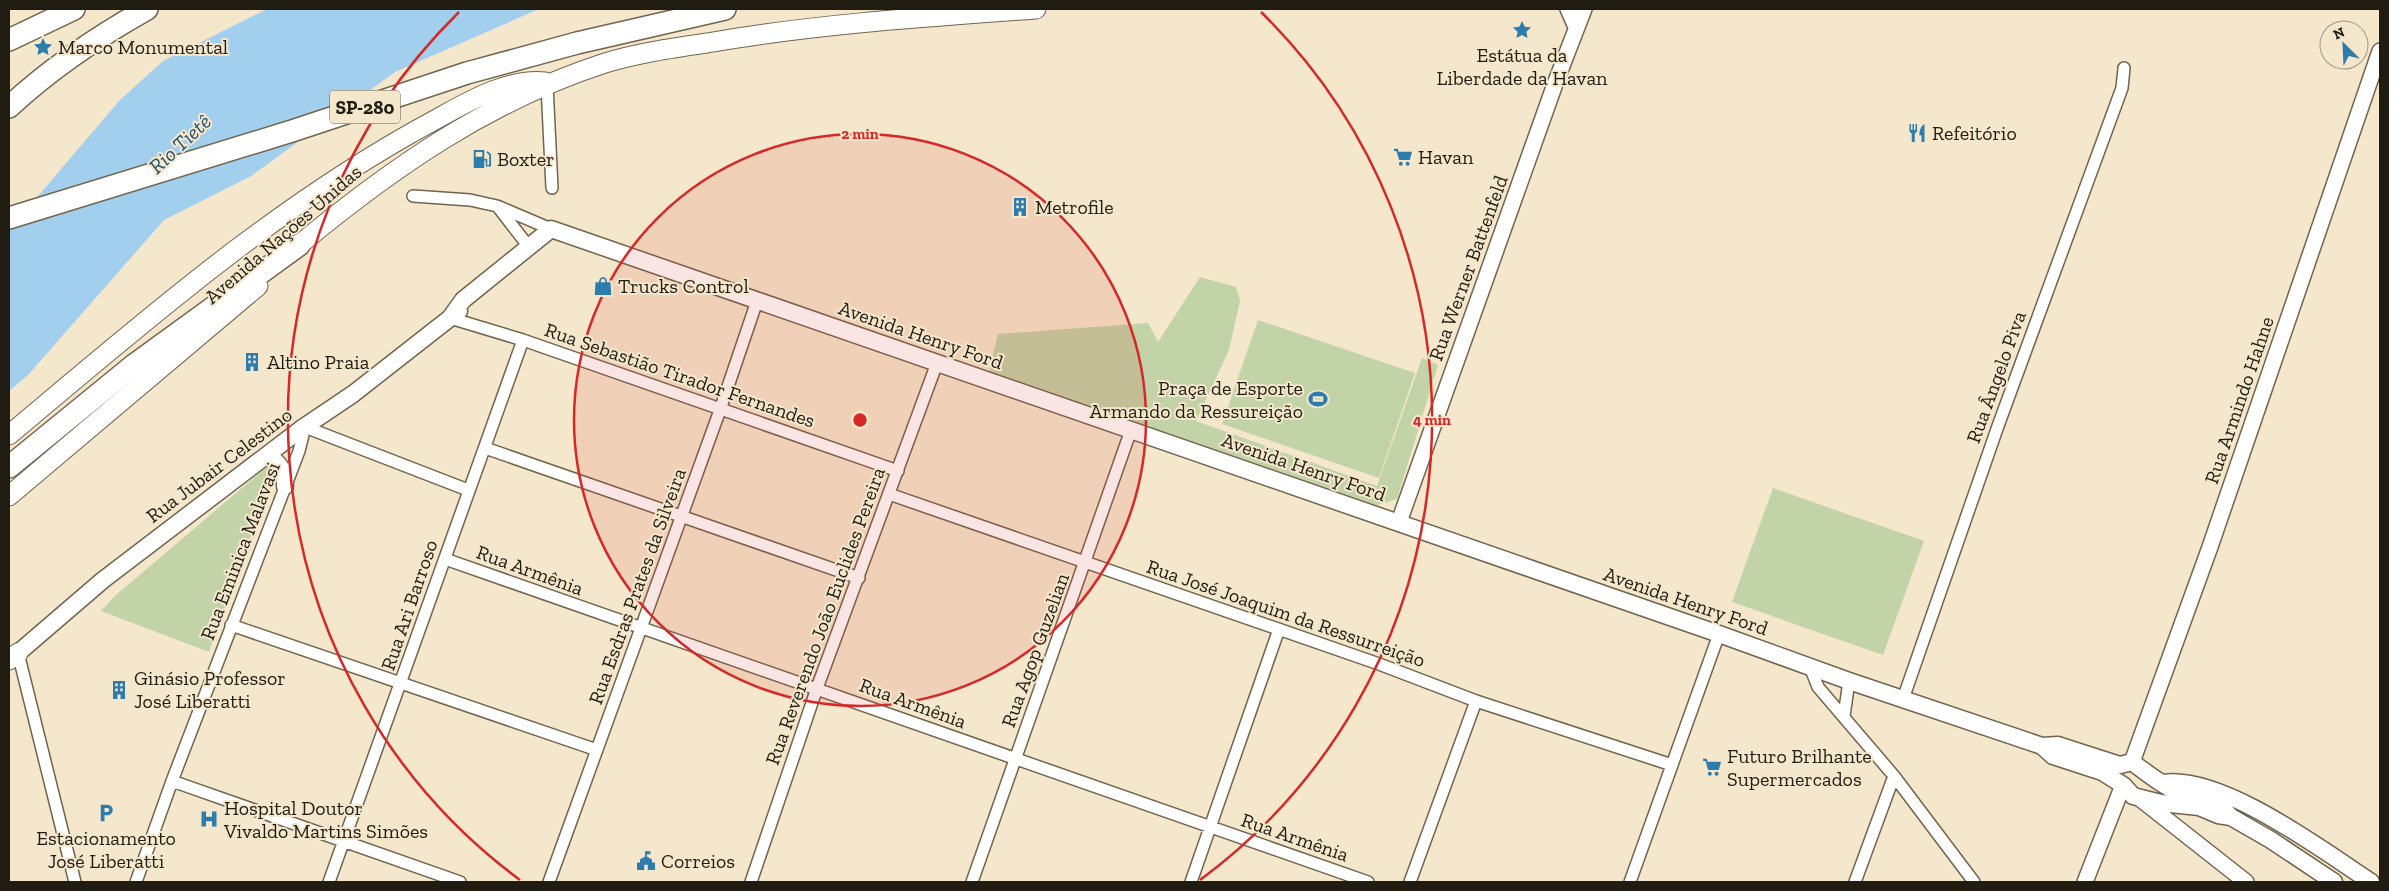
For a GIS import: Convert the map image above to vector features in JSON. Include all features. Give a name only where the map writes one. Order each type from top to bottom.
[{"type":"highway","points":[[9,40],[74,9]]},
{"type":"highway","points":[[9,107],[32,86],[68,59],[147,9]]},
{"type":"highway","name":"SP-280","points":[[9,218],[292,131],[467,73],[577,43],[725,9]]},
{"type":"highway","points":[[9,467],[134,365],[299,245]]},
{"type":"main road","name":"Avenida Nações Unidas","points":[[9,496],[258,286],[299,245],[359,195],[424,150],[510,102],[606,63],[729,39],[915,18],[1036,9]]},
{"type":"main road","points":[[9,435],[202,275],[269,224],[347,171],[403,137],[463,105],[500,89],[530,80],[552,84]]},
{"type":"main road","name":"Avenida Henry Ford","points":[[557,231],[1399,522],[1849,681],[2042,746],[2054,756],[2102,772],[2131,793]]},
{"type":"main road","name":"Rua Jubair Celestino","points":[[450,318],[463,300],[529,247],[557,231]]},
{"type":"main road","name":"Rua Jubair Celestino","points":[[12,655],[103,580],[303,428],[353,394],[557,231]]},
{"type":"main road","points":[[268,455],[285,472],[285,486]]},
{"type":"main road","name":"Avenida Henry Ford","points":[[2042,746],[2058,745],[2120,765],[2132,762]]},
{"type":"main road","points":[[2132,762],[2159,781],[2181,793],[2224,808],[2231,817]]},
{"type":"main road","points":[[2334,882],[2271,840],[2231,817],[2218,815],[2200,807],[2161,803],[2131,793],[2130,778],[2159,781],[2177,780],[2194,784],[2232,799],[2292,830],[2371,882]]},
{"type":"street","points":[[1568,9],[1576,27]]},
{"type":"street","name":"Rua Werner Battenfeld","points":[[1399,522],[1584,9]]},
{"type":"street","name":"Rua Armindo Hahne","points":[[2132,762],[2210,547],[2380,51]]},
{"type":"street","name":"Rua Ângelo Piva","points":[[1904,699],[1998,426],[2122,88],[2124,68]]},
{"type":"street","points":[[552,84],[552,188]]},
{"type":"street","name":"Avenida Henry Ford","points":[[413,196],[470,200],[497,206],[557,231]]},
{"type":"street","points":[[497,206],[529,247]]},
{"type":"street","name":"Rua Esdras Prates da Silveira","points":[[549,882],[682,517],[757,300]]},
{"type":"street","name":"Rua Sebastião Tirador Fernandes","points":[[450,318],[522,340],[898,471]]},
{"type":"street","name":"Rua Ari Barroso","points":[[329,882],[345,843],[522,340]]},
{"type":"street","name":"Rua Reverendo João Euclides Pereira","points":[[752,882],[817,688],[937,363]]},
{"type":"street","points":[[303,428],[468,490]]},
{"type":"street","name":"Rua Eminica Malavasi","points":[[136,882],[172,781],[299,451],[303,428]]},
{"type":"street","name":"Rua Agop Guzelian","points":[[972,882],[1131,430]]},
{"type":"street","points":[[485,448],[859,578]]},
{"type":"street","name":"Rua José Joaquim da Ressurreição","points":[[889,494],[1379,664],[1476,701],[1672,765]]},
{"type":"street","name":"Rua Armênia","points":[[445,559],[1368,882]]},
{"type":"street","points":[[232,625],[597,750]]},
{"type":"street","points":[[1191,882],[1212,827],[1279,629]]},
{"type":"street","points":[[1630,882],[1719,634]]},
{"type":"street","points":[[12,655],[75,882]]},
{"type":"street","points":[[1810,667],[1818,687],[1894,776],[1974,882]]},
{"type":"street","points":[[1844,716],[1849,681]]},
{"type":"street","points":[[1410,882],[1476,701]]},
{"type":"street","points":[[1855,882],[1894,776]]},
{"type":"street","points":[[172,781],[460,882]]},
{"type":"street","points":[[2085,882],[2116,804],[2131,793]]},
{"type":"street","name":"Avenida Henry Ford","points":[[2131,793],[2246,882]]},
{"type":"green space","points":[[1200,277],[1236,287],[1240,301],[1229,350],[1196,421],[1377,486],[1422,358],[1438,365],[1397,499],[1377,505],[989,372],[998,334],[1148,323],[1158,342]]},
{"type":"green space","name":"Praça de Esporte Armando da Ressureição","points":[[1258,320],[1415,373],[1379,478],[1222,424]]},
{"type":"green space","points":[[270,464],[273,474],[209,652],[101,611],[115,596]]},
{"type":"green space","points":[[1773,488],[1924,541],[1883,655],[1732,602]]},
{"type":"water","name":"Rio Tietê","points":[[267,9],[539,9],[395,72],[251,176],[164,220],[28,375],[9,391],[9,230],[120,100],[163,61]]},
{"type":"place","name":"Estátua da Liberdade da Havan","points":[[1522,30]]},
{"type":"place","name":"Marco Monumental","points":[[43,47]]},
{"type":"place","name":"Refeitório","points":[[1917,133]]},
{"type":"place","name":"Havan","points":[[1403,157]]},
{"type":"place","name":"Boxter","points":[[482,159]]},
{"type":"place","name":"Metrofile","points":[[1020,207]]},
{"type":"place","name":"Trucks Control","points":[[603,286]]},
{"type":"place","name":"Altino Praia","points":[[252,362]]},
{"type":"place","name":"Praça de Esporte Armando da Ressureição","points":[[1318,399]]},
{"type":"place","name":"Ginásio Professor José Liberatti","points":[[119,690]]},
{"type":"place","name":"Futuro Brilhante Supermercados","points":[[1712,767]]},
{"type":"place","name":"Estacionamento José Liberatti","points":[[106,813]]},
{"type":"place","name":"Hospital Doutor Vivaldo Martins Simões","points":[[209,819]]},
{"type":"place","name":"Correios","points":[[646,861]]}]
